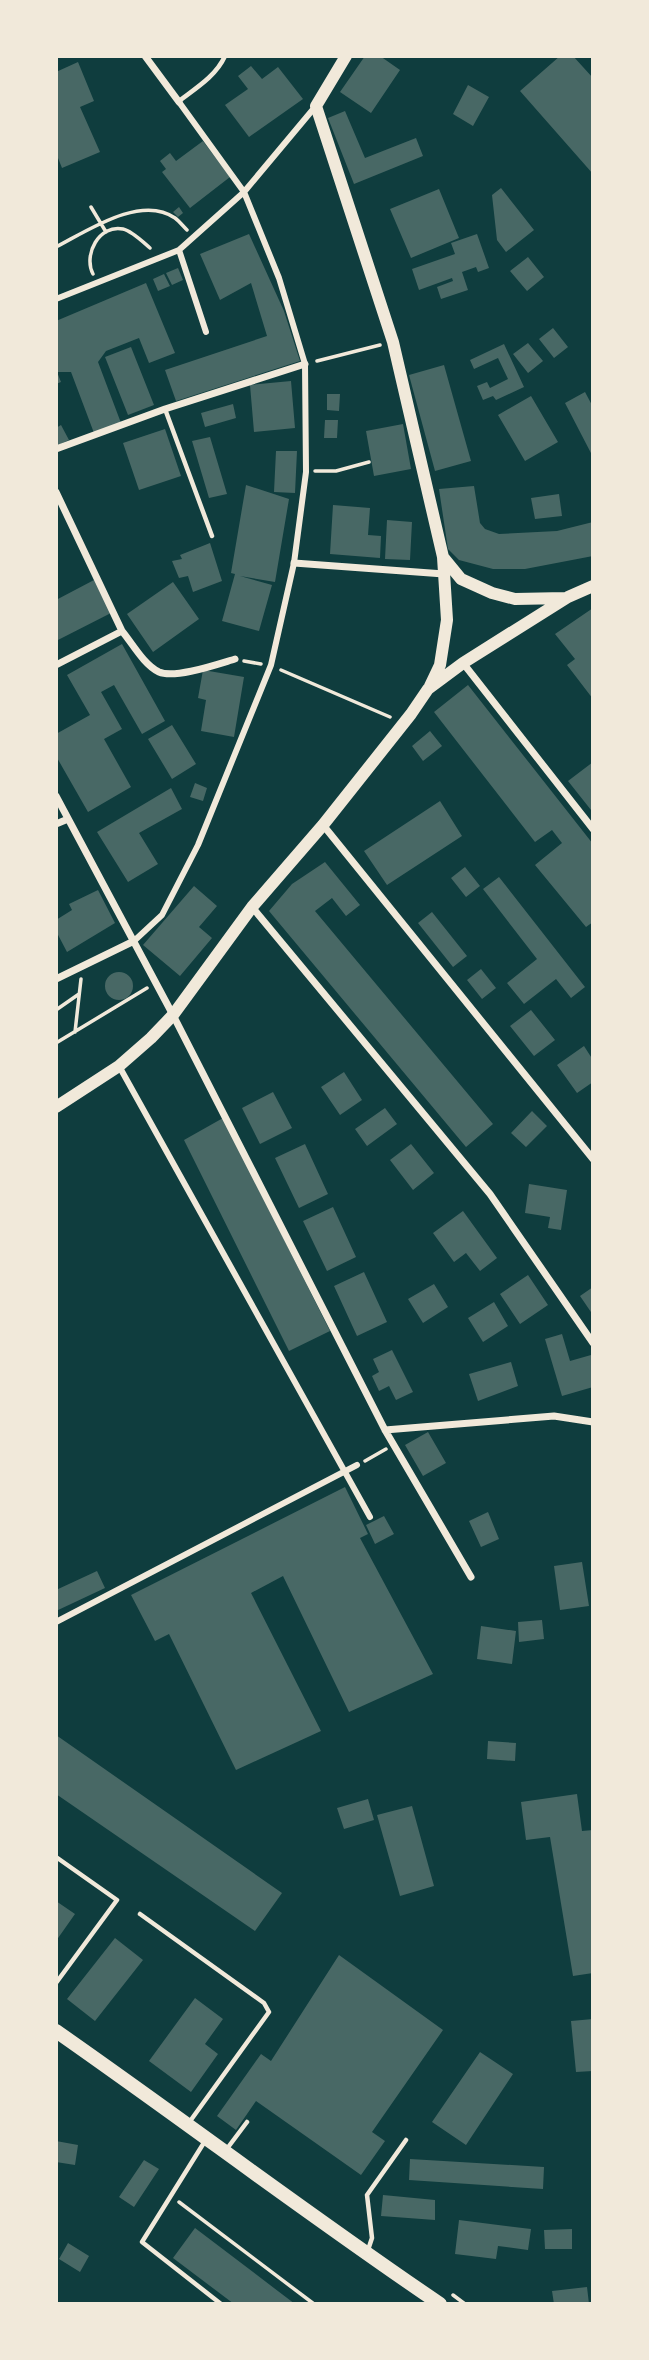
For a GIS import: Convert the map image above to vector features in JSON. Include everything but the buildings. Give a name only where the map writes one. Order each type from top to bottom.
[{"type":"main road","points":[[56,2031],[367,2255],[440,2304]]},
{"type":"street","points":[[56,979],[134,941],[162,915],[198,845],[271,665],[294,563],[306,472],[305,364],[279,278],[244,192],[145,56]]},
{"type":"street","points":[[56,299],[179,250],[244,192],[316,106],[346,56]]},
{"type":"street","points":[[56,1107],[119,1066],[173,1015],[252,907],[404,723],[428,689],[440,665],[447,620],[443,557],[393,342],[316,106]]},
{"type":"street","points":[[179,250],[206,332]]},
{"type":"street","points":[[56,449],[165,409],[305,364]]},
{"type":"street","points":[[56,492],[122,631],[145,660],[159,672],[175,674],[235,659]]},
{"type":"street","points":[[443,557],[461,579],[492,593],[515,599],[568,597]]},
{"type":"street","points":[[294,563],[444,574]]},
{"type":"street","points":[[428,689],[463,663],[568,597],[593,586]]},
{"type":"street","points":[[56,665],[122,631]]},
{"type":"street","points":[[463,663],[593,829]]},
{"type":"street","points":[[56,796],[173,1015],[385,1430],[471,1577]]},
{"type":"street","points":[[56,824],[68,818]]},
{"type":"street","points":[[323,824],[593,1159]]},
{"type":"street","points":[[252,907],[490,1194],[593,1343]]},
{"type":"street","points":[[119,1066],[370,1517]]},
{"type":"street","points":[[385,1430],[554,1416],[593,1422]]},
{"type":"street","points":[[56,1622],[357,1465]]},
{"type":"lane","points":[[178,102],[209,78],[225,56]]},
{"type":"lane","points":[[165,409],[212,536]]},
{"type":"lane","points":[[56,1857],[117,1900],[56,1983]]},
{"type":"lane","points":[[141,1914],[264,2003],[269,2012],[188,2124]]},
{"type":"lane","points":[[226,2151],[247,2122]]},
{"type":"lane","points":[[208,2138],[142,2242],[221,2304]]},
{"type":"lane","points":[[367,2255],[372,2238],[367,2195],[406,2140]]},
{"type":"path","points":[[91,207],[106,232]]},
{"type":"path","points":[[56,247],[118,215],[138,210],[174,217],[194,237]]},
{"type":"path","points":[[97,283],[90,269],[91,249],[99,236],[113,229],[126,229],[162,257]]},
{"type":"path","points":[[305,364],[369,349]]},
{"type":"path","points":[[306,472],[336,471],[369,462]]},
{"type":"path","points":[[235,659],[271,665],[404,723]]},
{"type":"path","points":[[75,1032],[82,967]]},
{"type":"path","points":[[56,1043],[155,983]]},
{"type":"path","points":[[56,1010],[79,994]]},
{"type":"path","points":[[171,2195],[314,2304]]}]
